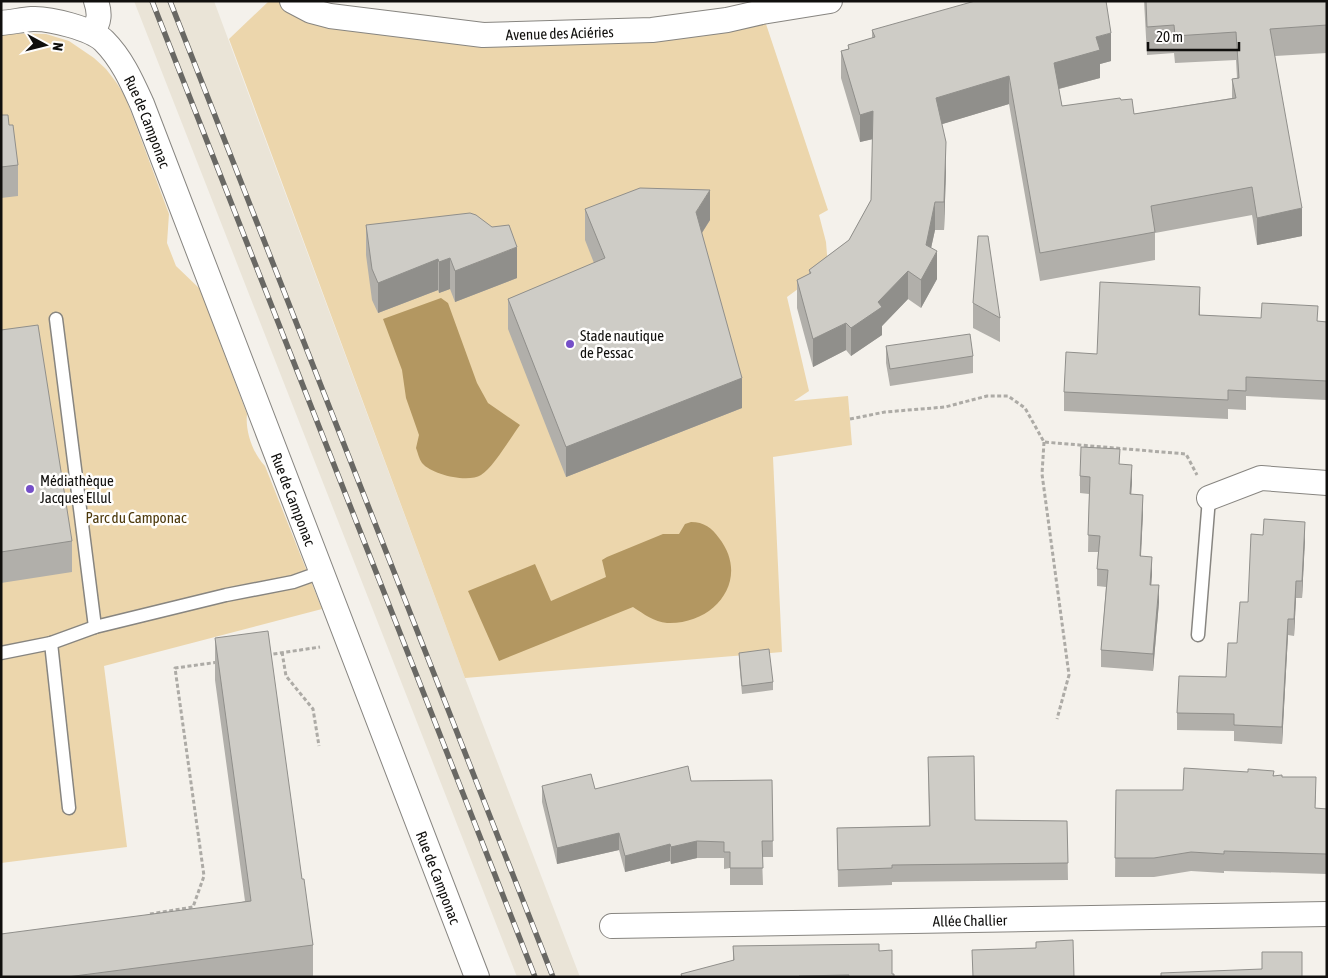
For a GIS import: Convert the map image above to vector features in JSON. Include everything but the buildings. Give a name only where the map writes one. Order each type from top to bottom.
[{"type":"street","name":"Avenue des Aciéries","points":[[292,1],[312,11],[330,16],[483,35],[652,30],[727,20],[762,12],[830,1]]},
{"type":"street","points":[[1,23],[34,19],[73,26],[92,32],[98,25],[99,19],[97,2]]},
{"type":"street","name":"Rue de Camponac","points":[[92,32],[104,41],[125,67],[142,104],[477,977]]},
{"type":"street","points":[[1209,498],[1261,478],[1327,483]]},
{"type":"street","name":"Allée Challier","points":[[612,926],[1327,914]]},
{"type":"lane","points":[[56,319],[96,627]]},
{"type":"lane","points":[[1198,635],[1209,498]]},
{"type":"lane","points":[[1,653],[51,643],[96,627],[226,595],[293,582],[321,572]]},
{"type":"lane","points":[[51,643],[69,808]]},
{"type":"path","points":[[850,419],[886,412],[945,407],[987,396],[1008,396],[1025,408],[1044,442],[1042,474],[1069,675],[1057,719]]},
{"type":"path","points":[[1044,442],[1186,454],[1209,498]]},
{"type":"path","points":[[263,655],[327,646]]},
{"type":"path","points":[[282,652],[286,676],[313,709],[319,746]]},
{"type":"path","points":[[145,915],[193,906],[204,876],[175,668],[224,661]]},
{"type":"shaded area","points":[[134,1],[214,1],[465,678],[580,977],[517,977]]},
{"type":"shaded area","points":[[441,298],[448,303],[477,383],[488,403],[520,425],[491,466],[481,475],[475,477],[459,478],[442,474],[422,463],[416,448],[419,435],[406,398],[402,370],[383,319]]},
{"type":"shaded area","points":[[691,522],[704,524],[714,531],[728,554],[731,569],[729,583],[723,597],[713,608],[700,616],[684,622],[667,623],[653,619],[633,607],[499,661],[468,591],[535,564],[551,601],[606,577],[602,560],[607,557],[663,534],[679,534],[685,524]]},
{"type":"green space","name":"Stade nautique de Pessac","points":[[269,1],[294,1],[483,35],[762,12],[828,210],[819,215],[826,242],[828,267],[787,297],[809,391],[794,401],[848,396],[852,445],[773,457],[782,652],[465,678],[229,39]]},
{"type":"green space","name":"Parc du Camponac","points":[[1,33],[46,34],[69,41],[94,58],[106,69],[125,96],[169,214],[167,243],[176,266],[200,289],[247,414],[247,428],[251,442],[265,466],[322,609],[104,666],[127,847],[1,863]]},
{"type":"railway","points":[[152,1],[535,977]]},
{"type":"railway","points":[[170,1],[553,977]]},
{"type":"place","name":"Stade nautique de Pessac","points":[[570,344]]},
{"type":"place","name":"Médiathèque Jacques Ellul","points":[[30,489]]}]
